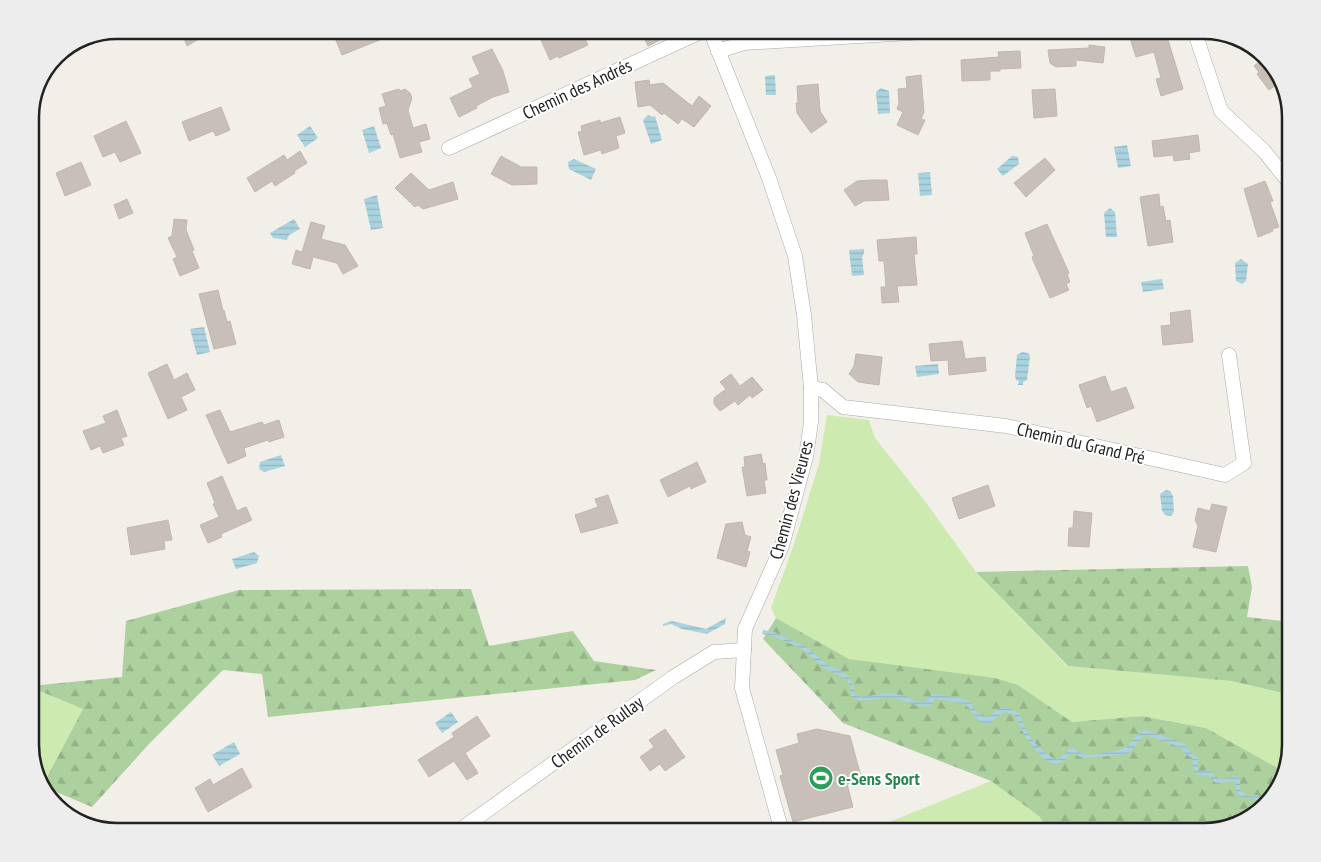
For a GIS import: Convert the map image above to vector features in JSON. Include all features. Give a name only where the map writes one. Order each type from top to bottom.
[{"type":"street","name":"Chemin des Andrés","points":[[449,148],[685,39]]},
{"type":"street","points":[[713,39],[718,51],[744,43],[810,39]]},
{"type":"street","points":[[1197,39],[1221,111],[1264,151],[1282,174]]},
{"type":"street","name":"Chemin des Vieures","points":[[718,51],[769,178],[795,256],[804,315],[811,388],[811,422],[806,457],[782,546],[745,629],[742,688],[780,823]]},
{"type":"street","name":"Chemin du Grand Pré","points":[[811,388],[823,390],[843,407],[1006,426],[1226,475],[1244,463],[1230,355]]},
{"type":"street","name":"Chemin de Rullay","points":[[469,823],[672,678],[714,652],[744,650]]},
{"type":"green space","points":[[827,415],[869,420],[875,438],[925,501],[976,572],[1067,666],[1231,681],[1282,693],[1282,755],[1279,768],[1206,728],[1142,716],[1072,722],[1018,685],[849,659],[776,618],[771,608],[794,544],[819,464]]},
{"type":"green space","points":[[1248,566],[1252,587],[1247,617],[1282,621],[1282,693],[1231,681],[1068,666],[976,572]]},
{"type":"green space","points":[[471,589],[489,646],[573,631],[594,661],[656,670],[635,680],[268,717],[262,674],[223,670],[149,744],[92,807],[54,791],[46,778],[83,709],[39,691],[39,685],[122,677],[126,621],[239,590]]},
{"type":"green space","points":[[776,618],[849,659],[995,678],[1018,685],[1072,722],[1142,716],[1206,728],[1279,768],[1269,788],[1252,807],[1224,821],[1214,823],[1044,823],[1039,816],[991,781],[843,723],[763,639]]},
{"type":"green space","points":[[39,691],[83,709],[46,777],[41,765],[39,750]]},
{"type":"green space","points":[[991,781],[1039,816],[1044,823],[886,823]]},
{"type":"water","points":[[775,75],[776,95],[766,95],[765,76]]},
{"type":"water","points":[[881,88],[889,91],[890,113],[878,114],[876,92]]},
{"type":"water","points":[[648,115],[655,116],[662,140],[651,144],[643,120]]},
{"type":"water","points":[[310,126],[318,138],[305,147],[297,135]]},
{"type":"water","points":[[374,126],[381,148],[369,153],[362,130]]},
{"type":"water","points":[[1127,145],[1131,166],[1118,168],[1114,147]]},
{"type":"water","points":[[1012,156],[1018,157],[1019,164],[1003,176],[997,169]]},
{"type":"water","points":[[574,159],[596,169],[591,180],[569,169],[568,162]]},
{"type":"water","points":[[930,172],[932,195],[920,196],[918,173]]},
{"type":"water","points":[[377,195],[383,228],[371,230],[364,199]]},
{"type":"water","points":[[1110,208],[1115,212],[1117,237],[1106,237],[1104,213]]},
{"type":"water","points":[[294,219],[300,229],[289,235],[287,240],[273,238],[270,233]]},
{"type":"water","points":[[864,249],[862,257],[864,275],[852,276],[849,250]]},
{"type":"water","points":[[1241,259],[1248,264],[1246,281],[1242,284],[1236,281],[1235,263]]},
{"type":"water","points":[[1162,279],[1164,289],[1143,292],[1141,282]]},
{"type":"water","points":[[204,327],[210,352],[197,355],[190,329]]},
{"type":"water","points":[[1022,352],[1028,353],[1030,356],[1027,380],[1023,382],[1023,385],[1018,385],[1019,381],[1016,380],[1015,376],[1017,355]]},
{"type":"water","points":[[938,364],[939,374],[917,377],[915,366]]},
{"type":"water","points":[[281,455],[285,466],[264,472],[259,469],[260,462]]},
{"type":"water","points":[[1166,490],[1170,491],[1173,496],[1174,512],[1171,516],[1165,515],[1162,511],[1160,494]]},
{"type":"water","points":[[254,552],[259,556],[257,563],[236,569],[232,559]]},
{"type":"water","points":[[726,618],[725,624],[707,634],[682,629],[671,624],[663,626],[663,624],[672,621],[706,629]]},
{"type":"water","points":[[763,630],[774,632],[806,647],[828,665],[842,671],[850,678],[854,693],[861,697],[888,693],[907,696],[915,702],[925,702],[932,694],[936,694],[968,700],[978,714],[987,718],[999,709],[1009,708],[1019,713],[1033,741],[1057,760],[1072,747],[1080,753],[1089,755],[1120,750],[1128,746],[1141,731],[1146,730],[1185,744],[1186,748],[1197,757],[1198,771],[1209,770],[1215,777],[1221,779],[1237,776],[1240,780],[1240,790],[1246,795],[1262,797],[1258,801],[1242,798],[1236,792],[1236,781],[1216,783],[1207,775],[1198,775],[1192,758],[1184,753],[1182,748],[1146,735],[1142,737],[1130,752],[1122,755],[1083,758],[1072,753],[1062,762],[1053,763],[1039,754],[1022,730],[1016,716],[1010,713],[1005,712],[992,721],[984,723],[978,720],[967,706],[952,701],[935,699],[930,706],[925,707],[894,698],[856,699],[851,697],[848,681],[824,668],[802,649],[773,636],[762,634]]},
{"type":"water","points":[[451,712],[458,722],[442,733],[435,723]]},
{"type":"water","points":[[234,742],[240,754],[219,766],[212,755]]},
{"type":"building","points":[[184,39],[199,39],[187,46]]},
{"type":"building","points":[[335,39],[382,39],[342,55]]},
{"type":"building","points":[[585,39],[588,45],[550,60],[541,40]]},
{"type":"building","points":[[644,39],[662,39],[648,46]]},
{"type":"building","points":[[1130,39],[1168,39],[1183,89],[1161,96],[1156,79],[1161,78],[1154,52],[1136,57]]},
{"type":"building","points":[[1089,45],[1105,47],[1103,63],[1076,60],[1076,66],[1056,67],[1050,63],[1048,50],[1089,48]]},
{"type":"building","points":[[492,49],[503,71],[509,92],[493,97],[459,117],[450,98],[473,87],[469,79],[480,74],[472,57]]},
{"type":"building","points":[[1020,51],[1021,68],[990,71],[990,80],[962,81],[961,60],[999,57],[998,52]]},
{"type":"building","points":[[1259,62],[1266,69],[1275,86],[1269,90],[1257,74],[1259,72],[1254,66]]},
{"type":"building","points":[[921,75],[924,112],[921,119],[925,120],[918,135],[897,125],[903,112],[897,109],[899,103],[898,89],[907,88],[906,77]]},
{"type":"building","points":[[649,80],[650,85],[663,83],[692,106],[699,96],[711,106],[694,127],[682,119],[678,124],[664,113],[662,115],[650,105],[638,107],[635,82]]},
{"type":"building","points":[[818,84],[820,111],[827,122],[811,133],[797,113],[797,86]]},
{"type":"building","points":[[399,89],[400,91],[405,89],[412,98],[408,110],[413,128],[426,124],[430,139],[419,142],[422,152],[400,158],[393,134],[391,135],[387,123],[383,124],[379,108],[386,106],[382,94]]},
{"type":"building","points":[[1055,89],[1057,116],[1034,118],[1032,90]]},
{"type":"building","points":[[221,107],[230,130],[216,136],[213,131],[189,141],[182,122]]},
{"type":"building","points":[[620,117],[625,133],[616,136],[619,148],[602,154],[601,150],[584,155],[578,132],[582,131],[581,126],[600,120],[600,123]]},
{"type":"building","points":[[126,121],[141,153],[120,162],[115,152],[103,157],[94,136]]},
{"type":"building","points":[[1198,135],[1200,151],[1189,153],[1190,159],[1174,161],[1173,155],[1154,157],[1152,141]]},
{"type":"building","points":[[300,151],[307,163],[275,186],[272,181],[255,192],[247,178],[284,155],[287,160]]},
{"type":"building","points":[[501,156],[521,167],[537,167],[537,184],[512,185],[491,174]]},
{"type":"building","points":[[1045,158],[1055,170],[1026,197],[1014,183]]},
{"type":"building","points":[[81,162],[91,185],[65,196],[56,173]]},
{"type":"building","points":[[411,173],[429,190],[453,182],[458,199],[423,209],[418,205],[415,207],[395,188]]},
{"type":"building","points":[[887,180],[889,200],[864,201],[855,206],[844,190],[857,181]]},
{"type":"building","points":[[1265,181],[1273,201],[1270,202],[1279,227],[1258,237],[1244,189]]},
{"type":"building","points":[[1159,194],[1160,207],[1163,206],[1166,221],[1170,220],[1173,242],[1148,246],[1140,197]]},
{"type":"building","points":[[127,199],[133,213],[119,219],[114,205]]},
{"type":"building","points":[[174,219],[187,220],[186,230],[199,268],[180,276],[173,259],[177,257],[168,238],[172,236]]},
{"type":"building","points":[[311,222],[325,226],[321,239],[345,245],[358,266],[343,274],[337,263],[313,257],[310,269],[292,264],[296,250],[302,252]]},
{"type":"building","points":[[1047,224],[1069,273],[1067,274],[1070,282],[1066,284],[1069,290],[1050,298],[1033,260],[1032,257],[1034,256],[1025,233]]},
{"type":"building","points":[[916,237],[917,254],[914,254],[917,285],[897,286],[899,302],[882,303],[881,287],[886,287],[884,261],[879,261],[877,240]]},
{"type":"building","points":[[218,290],[223,311],[227,322],[230,321],[236,344],[214,349],[199,294]]},
{"type":"building","points":[[1190,310],[1193,342],[1163,345],[1161,326],[1171,325],[1170,313]]},
{"type":"building","points":[[962,341],[965,359],[985,357],[986,371],[949,375],[948,360],[931,361],[929,344]]},
{"type":"building","points":[[856,354],[882,357],[879,385],[858,382],[849,374],[854,366]]},
{"type":"building","points":[[167,364],[174,380],[187,373],[195,390],[181,397],[187,410],[168,419],[148,373]]},
{"type":"building","points":[[731,374],[740,386],[752,377],[763,390],[752,398],[750,395],[738,405],[735,401],[720,411],[714,404],[714,398],[726,389],[720,382]]},
{"type":"building","points":[[1105,376],[1111,392],[1126,387],[1134,408],[1097,422],[1091,406],[1087,408],[1079,385]]},
{"type":"building","points":[[117,410],[127,436],[121,438],[124,445],[103,453],[100,446],[91,450],[83,431],[106,423],[103,416]]},
{"type":"building","points":[[220,410],[230,432],[262,422],[264,425],[279,420],[284,437],[244,448],[246,456],[228,464],[206,415]]},
{"type":"building","points":[[761,454],[763,464],[765,463],[767,480],[764,480],[766,493],[747,496],[742,467],[745,467],[744,457]]},
{"type":"building","points":[[697,462],[706,482],[691,489],[690,486],[668,497],[660,480]]},
{"type":"building","points":[[222,476],[237,511],[246,507],[252,520],[221,534],[222,537],[208,543],[200,525],[219,517],[207,483]]},
{"type":"building","points":[[988,485],[995,506],[959,519],[952,498]]},
{"type":"building","points":[[608,495],[618,523],[581,533],[575,515],[598,507],[595,499]]},
{"type":"building","points":[[1212,504],[1227,507],[1216,552],[1193,547],[1198,526],[1195,520],[1198,508],[1210,511]]},
{"type":"building","points":[[1074,511],[1092,513],[1089,547],[1068,546],[1069,528],[1073,528]]},
{"type":"building","points":[[168,520],[172,540],[164,541],[165,549],[131,555],[127,528]]},
{"type":"building","points":[[742,522],[745,535],[751,537],[747,551],[750,552],[746,567],[717,558],[726,524]]},
{"type":"building","points":[[477,716],[490,736],[465,753],[478,773],[467,780],[454,761],[429,777],[418,760],[454,737],[452,733]]},
{"type":"building","points":[[665,729],[685,757],[665,771],[660,764],[650,771],[640,757],[654,747],[649,740]]},
{"type":"building","name":"e-Sens Sport","points":[[817,729],[850,736],[862,780],[847,784],[853,807],[793,822],[780,776],[783,775],[776,750],[799,743],[797,734]]},
{"type":"building","points":[[242,768],[252,787],[208,812],[195,788],[210,779],[213,785]]},
{"type":"place","name":"e-Sens Sport","points":[[821,778]]}]
